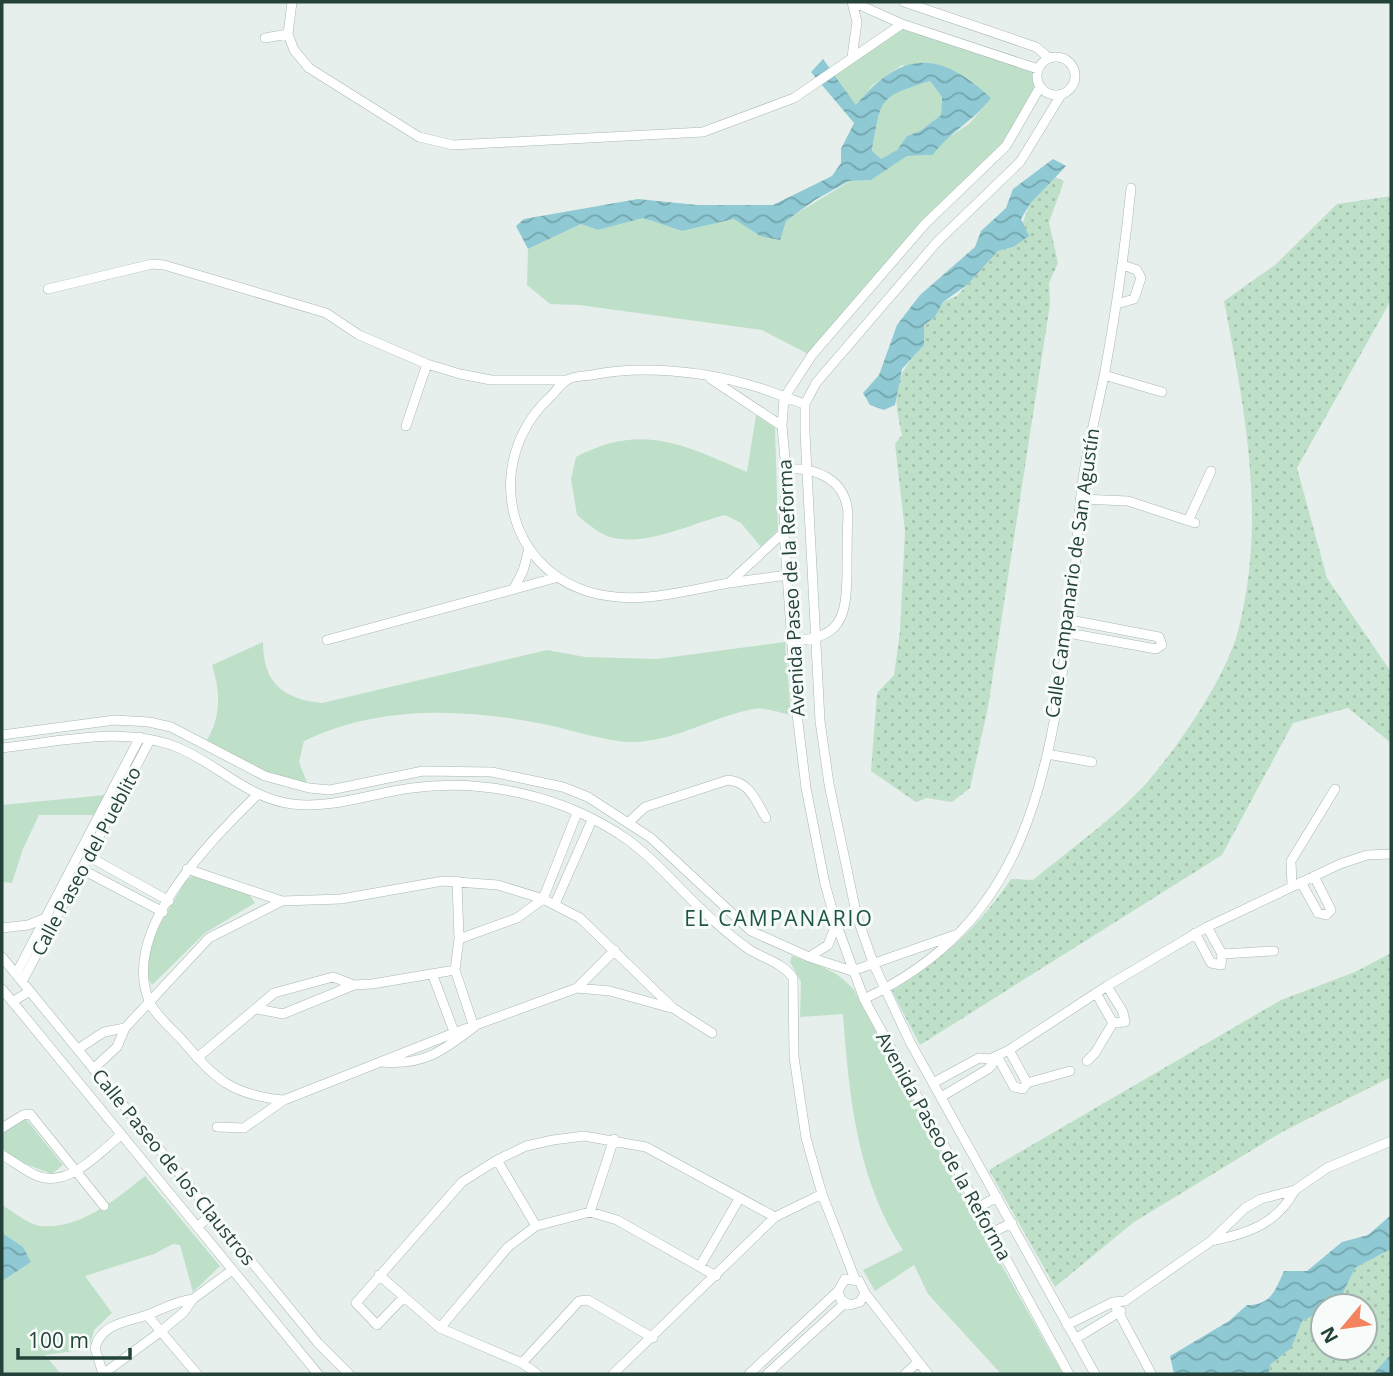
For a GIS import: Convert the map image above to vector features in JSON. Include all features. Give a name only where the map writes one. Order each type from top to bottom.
[{"type":"street","points":[[292,2],[288,34],[294,50],[309,68],[419,137],[453,145],[703,132],[772,107],[812,86],[902,24]]},
{"type":"street","points":[[852,2],[858,22],[852,57]]},
{"type":"street","points":[[852,2],[902,24],[1038,69]]},
{"type":"street","points":[[48,289],[152,264],[164,265],[326,313],[359,335],[427,364],[491,380],[567,380],[615,370],[703,374],[750,385],[805,404],[816,383],[937,242],[1020,162],[1061,95],[1072,87],[1074,70],[1063,58],[1049,58],[1036,47],[904,2]]},
{"type":"street","points":[[265,38],[288,34]]},
{"type":"street","points":[[1038,69],[1049,58]]},
{"type":"street","points":[[1038,69],[1040,87],[1053,95],[1061,95]]},
{"type":"street","name":"Avenida Paseo de la Reforma","points":[[1040,87],[1006,146],[925,224],[812,355],[784,398],[784,532],[790,642],[807,788],[836,923],[852,971],[864,999],[1069,1374]]},
{"type":"street","name":"Calle Campanario de San Agustín","points":[[864,999],[924,966],[986,904],[1004,876],[1033,812],[1047,754],[1068,633],[1080,499],[1089,437],[1104,375],[1124,265],[1131,188]]},
{"type":"street","points":[[1116,304],[1134,299],[1141,278],[1137,270],[1124,265]]},
{"type":"street","points":[[405,426],[427,364]]},
{"type":"street","points":[[703,374],[782,426]]},
{"type":"street","points":[[1104,375],[1162,392]]},
{"type":"street","points":[[567,380],[526,425],[516,443],[508,488],[516,519],[529,549],[555,578],[594,593],[615,597],[656,597],[787,575]]},
{"type":"street","name":"Avenida Paseo de la Reforma","points":[[805,404],[820,721],[847,879],[884,989],[1094,1374]]},
{"type":"street","points":[[786,469],[806,468],[835,482],[847,503],[846,605],[842,620],[815,640],[790,642]]},
{"type":"street","points":[[1080,499],[1128,501],[1192,522],[1211,471]]},
{"type":"street","points":[[728,583],[784,532]]},
{"type":"street","points":[[513,590],[523,571],[529,549]]},
{"type":"street","points":[[327,640],[555,578]]},
{"type":"street","points":[[1068,633],[1156,649],[1162,645],[1160,637],[1070,620]]},
{"type":"street","points":[[2,735],[115,720],[149,722],[171,727],[205,743],[230,761],[296,786],[330,790],[423,771],[492,772],[563,787],[588,797],[629,822],[674,858],[751,931],[809,957],[852,971]]},
{"type":"street","points":[[2,748],[110,736],[140,737],[181,749],[257,795],[291,804],[323,805],[413,787],[471,786],[538,795],[627,839],[663,869],[719,926],[791,975],[795,985],[793,1017],[799,1101],[822,1194],[855,1279],[862,1284],[865,1293],[928,1374]]},
{"type":"street","name":"Calle Paseo del Pueblito","points":[[19,978],[46,918],[89,856],[96,834],[140,737]]},
{"type":"street","name":"Calle Paseo del Pueblito","points":[[19,978],[150,740]]},
{"type":"street","points":[[1047,754],[1092,762]]},
{"type":"street","points":[[629,822],[645,807],[728,780],[739,781],[748,787],[766,818]]},
{"type":"street","points":[[1314,876],[1331,910],[1326,915],[1318,913],[1297,884],[1291,862],[1335,789]]},
{"type":"street","points":[[257,795],[187,869],[143,955],[142,973],[149,1004],[223,1083],[253,1097],[284,1100]]},
{"type":"street","points":[[458,939],[517,918],[543,899],[577,813]]},
{"type":"street","points":[[555,904],[592,820]]},
{"type":"street","points":[[933,1083],[979,1058],[993,1058],[1009,1049],[1107,986],[1207,927],[1314,876],[1367,855],[1391,854]]},
{"type":"street","points":[[89,856],[169,901]]},
{"type":"street","points":[[81,869],[163,912]]},
{"type":"street","points":[[187,869],[282,901],[341,899],[457,881],[498,885],[543,899],[580,918],[673,1008],[712,1033]]},
{"type":"street","points":[[457,881],[458,939],[455,970],[474,1027]]},
{"type":"street","points":[[93,1069],[117,1047],[125,1028],[209,938],[282,901]]},
{"type":"street","points":[[2,928],[28,925],[46,918]]},
{"type":"street","points":[[809,957],[828,945],[834,935],[836,923]]},
{"type":"street","points":[[1195,933],[1213,965],[1218,966],[1224,961],[1207,927]]},
{"type":"street","name":"Calle Campanario de San Agustín","points":[[852,971],[955,935]]},
{"type":"street","points":[[217,1127],[244,1128],[284,1100],[577,988],[615,950]]},
{"type":"street","points":[[1222,954],[1274,951]]},
{"type":"street","name":"Calle Paseo de los Claustros","points":[[3,961],[318,1343],[349,1374]]},
{"type":"street","points":[[257,1009],[282,1014],[354,985],[433,976],[455,970]]},
{"type":"street","points":[[433,976],[456,1036]]},
{"type":"street","points":[[197,1058],[274,993],[333,977],[354,985]]},
{"type":"street","points":[[1107,986],[1125,1017],[1121,1024],[1113,1023]]},
{"type":"street","points":[[577,988],[610,991],[673,1008]]},
{"type":"street","name":"Calle Paseo de los Claustros","points":[[2,989],[318,1374]]},
{"type":"street","points":[[12,1002],[30,991]]},
{"type":"street","points":[[1096,993],[1113,1023]]},
{"type":"street","points":[[1087,1061],[1095,1054],[1113,1023]]},
{"type":"street","points":[[78,1049],[104,1032],[125,1028]]},
{"type":"street","points":[[1009,1049],[1027,1083]]},
{"type":"street","points":[[993,1058],[1017,1090],[1023,1089],[1027,1083],[1070,1071]]},
{"type":"street","points":[[941,1097],[988,1069],[993,1058]]},
{"type":"street","points":[[2,1128],[23,1115],[30,1114],[104,1206]]},
{"type":"street","points":[[2,1155],[38,1177],[55,1178],[77,1171],[121,1135]]},
{"type":"street","points":[[403,1298],[377,1325],[356,1303],[462,1182],[496,1160],[526,1146],[584,1136],[614,1139],[646,1147],[775,1217]]},
{"type":"street","points":[[590,1212],[614,1139]]},
{"type":"street","points":[[1075,1339],[1119,1314],[1125,1301],[1211,1241],[1245,1208],[1261,1199],[1295,1190],[1327,1168],[1391,1140]]},
{"type":"street","points":[[496,1160],[536,1226]]},
{"type":"street","points":[[1211,1241],[1252,1232],[1279,1214],[1295,1190]]},
{"type":"street","points":[[613,1374],[775,1217],[822,1194]]},
{"type":"street","points":[[977,1208],[997,1197]]},
{"type":"street","points":[[700,1266],[739,1199]]},
{"type":"street","points":[[440,1328],[508,1247],[536,1226],[590,1212],[617,1220],[716,1276]]},
{"type":"street","points":[[197,1227],[212,1214]]},
{"type":"street","points":[[991,1233],[1012,1223]]},
{"type":"street","points":[[193,1299],[180,1301],[117,1324],[99,1338],[96,1353],[103,1374],[160,1332],[193,1299],[231,1271]]},
{"type":"street","points":[[379,1275],[440,1328],[522,1363],[537,1374]]},
{"type":"street","points":[[749,1374],[838,1291],[845,1279],[855,1279]]},
{"type":"street","points":[[838,1291],[845,1303]]},
{"type":"street","points":[[768,1374],[845,1303],[855,1304],[865,1293]]},
{"type":"street","points":[[522,1363],[579,1301],[589,1300],[653,1338]]},
{"type":"street","points":[[1067,1325],[1113,1301],[1125,1301]]},
{"type":"street","points":[[1113,1301],[1151,1373]]},
{"type":"street","points":[[147,1315],[197,1374]]},
{"type":"street","points":[[905,1374],[917,1363]]},
{"type":"green space","points":[[901,25],[1037,71],[1040,87],[1003,147],[975,172],[810,355],[762,330],[579,305],[550,304],[527,285],[528,249],[581,224],[598,230],[643,218],[682,231],[734,219],[760,236],[850,181],[871,180],[907,156],[933,155],[943,141],[969,124],[991,98],[902,65],[873,85],[856,105],[832,71]]},
{"type":"green space","points":[[930,81],[942,97],[941,115],[920,131],[907,136],[897,150],[881,159],[872,152],[884,102],[891,96]]},
{"type":"green space","points":[[1055,177],[1064,181],[1049,222],[1058,263],[1049,283],[1050,304],[988,707],[970,788],[952,802],[927,798],[916,802],[871,771],[877,693],[894,675],[900,632],[905,531],[895,444],[902,435],[896,396],[898,386],[906,367],[924,345],[924,325],[935,317],[943,302],[957,296],[998,251],[1013,247],[1030,204]]},
{"type":"green space","points":[[1391,196],[1391,300],[1297,468],[1327,578],[1391,672],[1391,743],[1348,708],[1293,723],[1222,855],[920,1045],[892,991],[927,968],[958,942],[986,913],[1011,879],[1033,880],[1137,793],[1188,729],[1213,689],[1232,649],[1247,590],[1252,507],[1245,424],[1224,301],[1275,265],[1337,204]]},
{"type":"green space","points":[[756,415],[775,428],[778,530],[761,547],[741,523],[725,515],[670,533],[628,539],[604,535],[577,515],[571,479],[576,457],[600,446],[642,439],[683,446],[747,472]]},
{"type":"green space","points":[[263,642],[267,668],[278,686],[296,698],[322,703],[547,650],[585,657],[657,659],[785,642],[791,715],[768,709],[754,709],[663,738],[632,742],[483,715],[422,713],[391,716],[332,729],[304,741],[299,762],[309,788],[296,786],[205,743],[214,725],[218,706],[212,665]]},
{"type":"green space","points":[[105,795],[94,815],[39,815],[23,849],[12,883],[2,882],[2,805]]},
{"type":"green space","points":[[193,876],[249,894],[255,903],[205,933],[152,985],[147,974],[151,946],[164,917],[186,880]]},
{"type":"green space","points":[[1391,953],[1391,1077],[1282,1132],[1134,1222],[1055,1287],[989,1170],[1281,1000],[1355,972]]},
{"type":"green space","points":[[792,956],[834,973],[854,990],[971,1211],[1063,1374],[1001,1374],[928,1294],[914,1265],[875,1291],[863,1270],[903,1250],[887,1223],[865,1166],[852,1106],[843,1014],[800,1017],[801,982],[790,962]]},
{"type":"green space","points":[[25,1118],[63,1165],[52,1174],[15,1160],[2,1147],[2,1134]]},
{"type":"green space","points":[[145,1176],[220,1266],[193,1292],[180,1245],[173,1244],[154,1254],[85,1276],[112,1313],[94,1330],[89,1349],[45,1355],[61,1374],[2,1374],[2,1205],[35,1225],[55,1226],[97,1211]]},
{"type":"green space","points":[[1391,1249],[1391,1354],[1373,1374],[1269,1374],[1270,1365],[1291,1347],[1302,1321],[1309,1318],[1309,1362],[1379,1362],[1379,1292],[1342,1292],[1355,1268]]},
{"type":"water","points":[[823,59],[856,105],[889,74],[905,66],[921,63],[954,71],[991,98],[933,155],[907,156],[871,180],[849,181],[815,200],[786,221],[780,240],[760,236],[734,219],[682,231],[643,218],[598,230],[581,224],[528,249],[516,226],[524,219],[638,199],[697,205],[773,205],[832,176],[841,163],[841,149],[854,123],[811,72]],"holes":[[[930,81],[942,97],[941,115],[920,131],[907,136],[897,150],[881,159],[872,151],[881,110],[891,96]]]},
{"type":"water","points":[[1053,159],[1066,166],[1030,204],[1021,219],[1029,236],[1013,247],[998,251],[967,285],[943,302],[935,317],[924,325],[924,345],[902,369],[895,405],[884,410],[870,405],[863,393],[879,375],[897,325],[920,295],[975,247],[981,231],[1006,208],[1013,189]]},
{"type":"water","points":[[1391,1215],[1391,1249],[1355,1268],[1343,1292],[1309,1292],[1309,1318],[1302,1321],[1291,1348],[1270,1365],[1269,1374],[1174,1374],[1170,1356],[1229,1321],[1247,1305],[1267,1300],[1275,1291],[1284,1271],[1307,1271],[1342,1242],[1368,1235]]},
{"type":"water","points":[[2,1233],[23,1247],[31,1262],[2,1281]]},
{"type":"water","points":[[1391,1354],[1391,1374],[1373,1374]]},
{"type":"district","name":"EL CAMPANARIO","points":[[779,919]]}]
